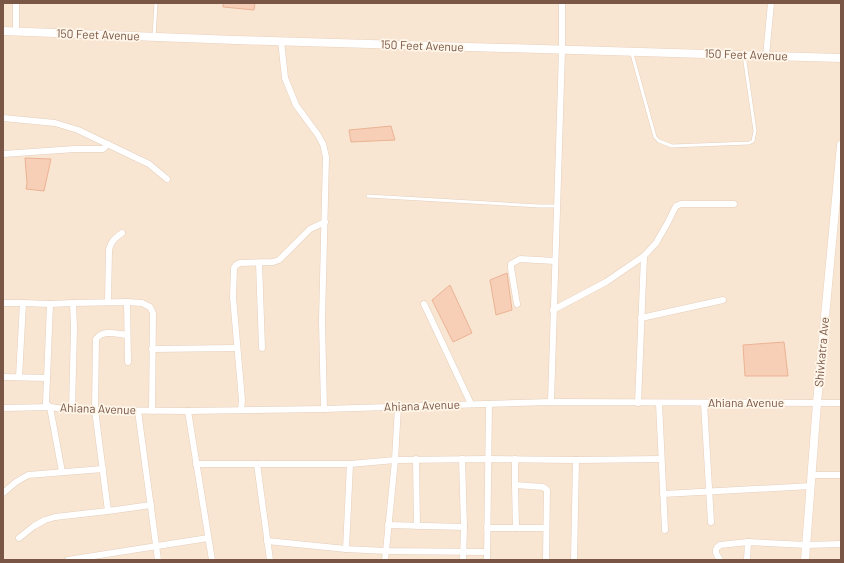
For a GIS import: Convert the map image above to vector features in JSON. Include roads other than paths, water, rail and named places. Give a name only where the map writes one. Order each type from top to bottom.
[{"type":"street","points":[[16,3],[16,31]]},
{"type":"street","points":[[551,402],[562,50],[562,3]]},
{"type":"street","points":[[766,56],[771,3]]},
{"type":"street","name":"150 Feet Avenue","points":[[3,31],[841,58]]},
{"type":"street","points":[[282,41],[285,78],[296,105],[323,144],[326,157],[322,321],[324,409]]},
{"type":"street","points":[[3,118],[55,123],[78,130],[149,164],[167,179]]},
{"type":"street","points":[[3,154],[74,149],[100,149],[108,144]]},
{"type":"street","name":"Shivkatra Ave","points":[[805,560],[817,403],[841,145]]},
{"type":"street","points":[[554,310],[606,282],[644,256],[656,243],[668,224],[676,206],[681,204],[734,204]]},
{"type":"street","points":[[241,410],[242,400],[233,297],[234,268],[240,263],[273,262],[279,260],[310,229],[325,222]]},
{"type":"street","points":[[108,302],[110,244],[122,233]]},
{"type":"street","points":[[638,403],[644,256]]},
{"type":"street","points":[[517,304],[511,264],[520,259],[555,261]]},
{"type":"street","points":[[259,262],[262,348]]},
{"type":"street","points":[[642,318],[723,300]]},
{"type":"street","points":[[127,302],[128,362]]},
{"type":"street","points":[[3,303],[50,304],[127,302],[142,303],[150,307],[153,313],[152,411]]},
{"type":"street","points":[[18,377],[23,303]]},
{"type":"street","points":[[72,410],[74,328],[73,303]]},
{"type":"street","points":[[50,304],[46,403],[50,407],[62,472]]},
{"type":"street","points":[[424,304],[471,404]]},
{"type":"street","points":[[108,511],[95,410],[96,339],[99,335],[104,333],[127,335]]},
{"type":"street","points":[[152,349],[237,348]]},
{"type":"street","points":[[3,377],[47,378]]},
{"type":"street","name":"Ahiana Avenue","points":[[3,408],[50,407],[72,410],[188,411],[324,409],[551,402],[841,403]]},
{"type":"street","points":[[659,403],[665,530]]},
{"type":"street","points":[[704,403],[711,522]]},
{"type":"street","points":[[487,560],[489,404]]},
{"type":"street","points":[[384,560],[398,406]]},
{"type":"street","points":[[138,411],[158,560]]},
{"type":"street","points":[[188,411],[212,560]]},
{"type":"street","points":[[196,464],[350,464],[416,459],[489,458],[576,460],[661,459]]},
{"type":"street","points":[[416,459],[417,526]]},
{"type":"street","points":[[462,459],[464,527],[463,560]]},
{"type":"street","points":[[515,459],[516,528]]},
{"type":"street","points":[[574,560],[576,460]]},
{"type":"street","points":[[256,464],[270,560]]},
{"type":"street","points":[[346,549],[350,464]]},
{"type":"street","points":[[3,493],[16,482],[28,475],[103,469]]},
{"type":"street","points":[[812,475],[841,475]]},
{"type":"street","points":[[515,485],[543,487],[547,490],[546,560]]},
{"type":"street","points":[[663,494],[811,486]]},
{"type":"street","points":[[19,538],[40,523],[55,517],[151,505]]},
{"type":"street","points":[[388,525],[464,527]]},
{"type":"street","points":[[487,528],[546,528]]},
{"type":"street","points":[[68,560],[208,538]]},
{"type":"street","points":[[267,541],[346,549],[386,551],[487,552]]},
{"type":"street","points":[[747,560],[748,542]]},
{"type":"street","points":[[720,560],[715,553],[715,550],[720,545],[748,542],[806,545],[841,544]]},
{"type":"lane","points":[[154,37],[156,3]]},
{"type":"lane","points":[[631,52],[655,137],[659,141],[672,146],[749,143],[753,141],[755,131],[744,55]]},
{"type":"lane","points":[[368,196],[557,206]]}]
